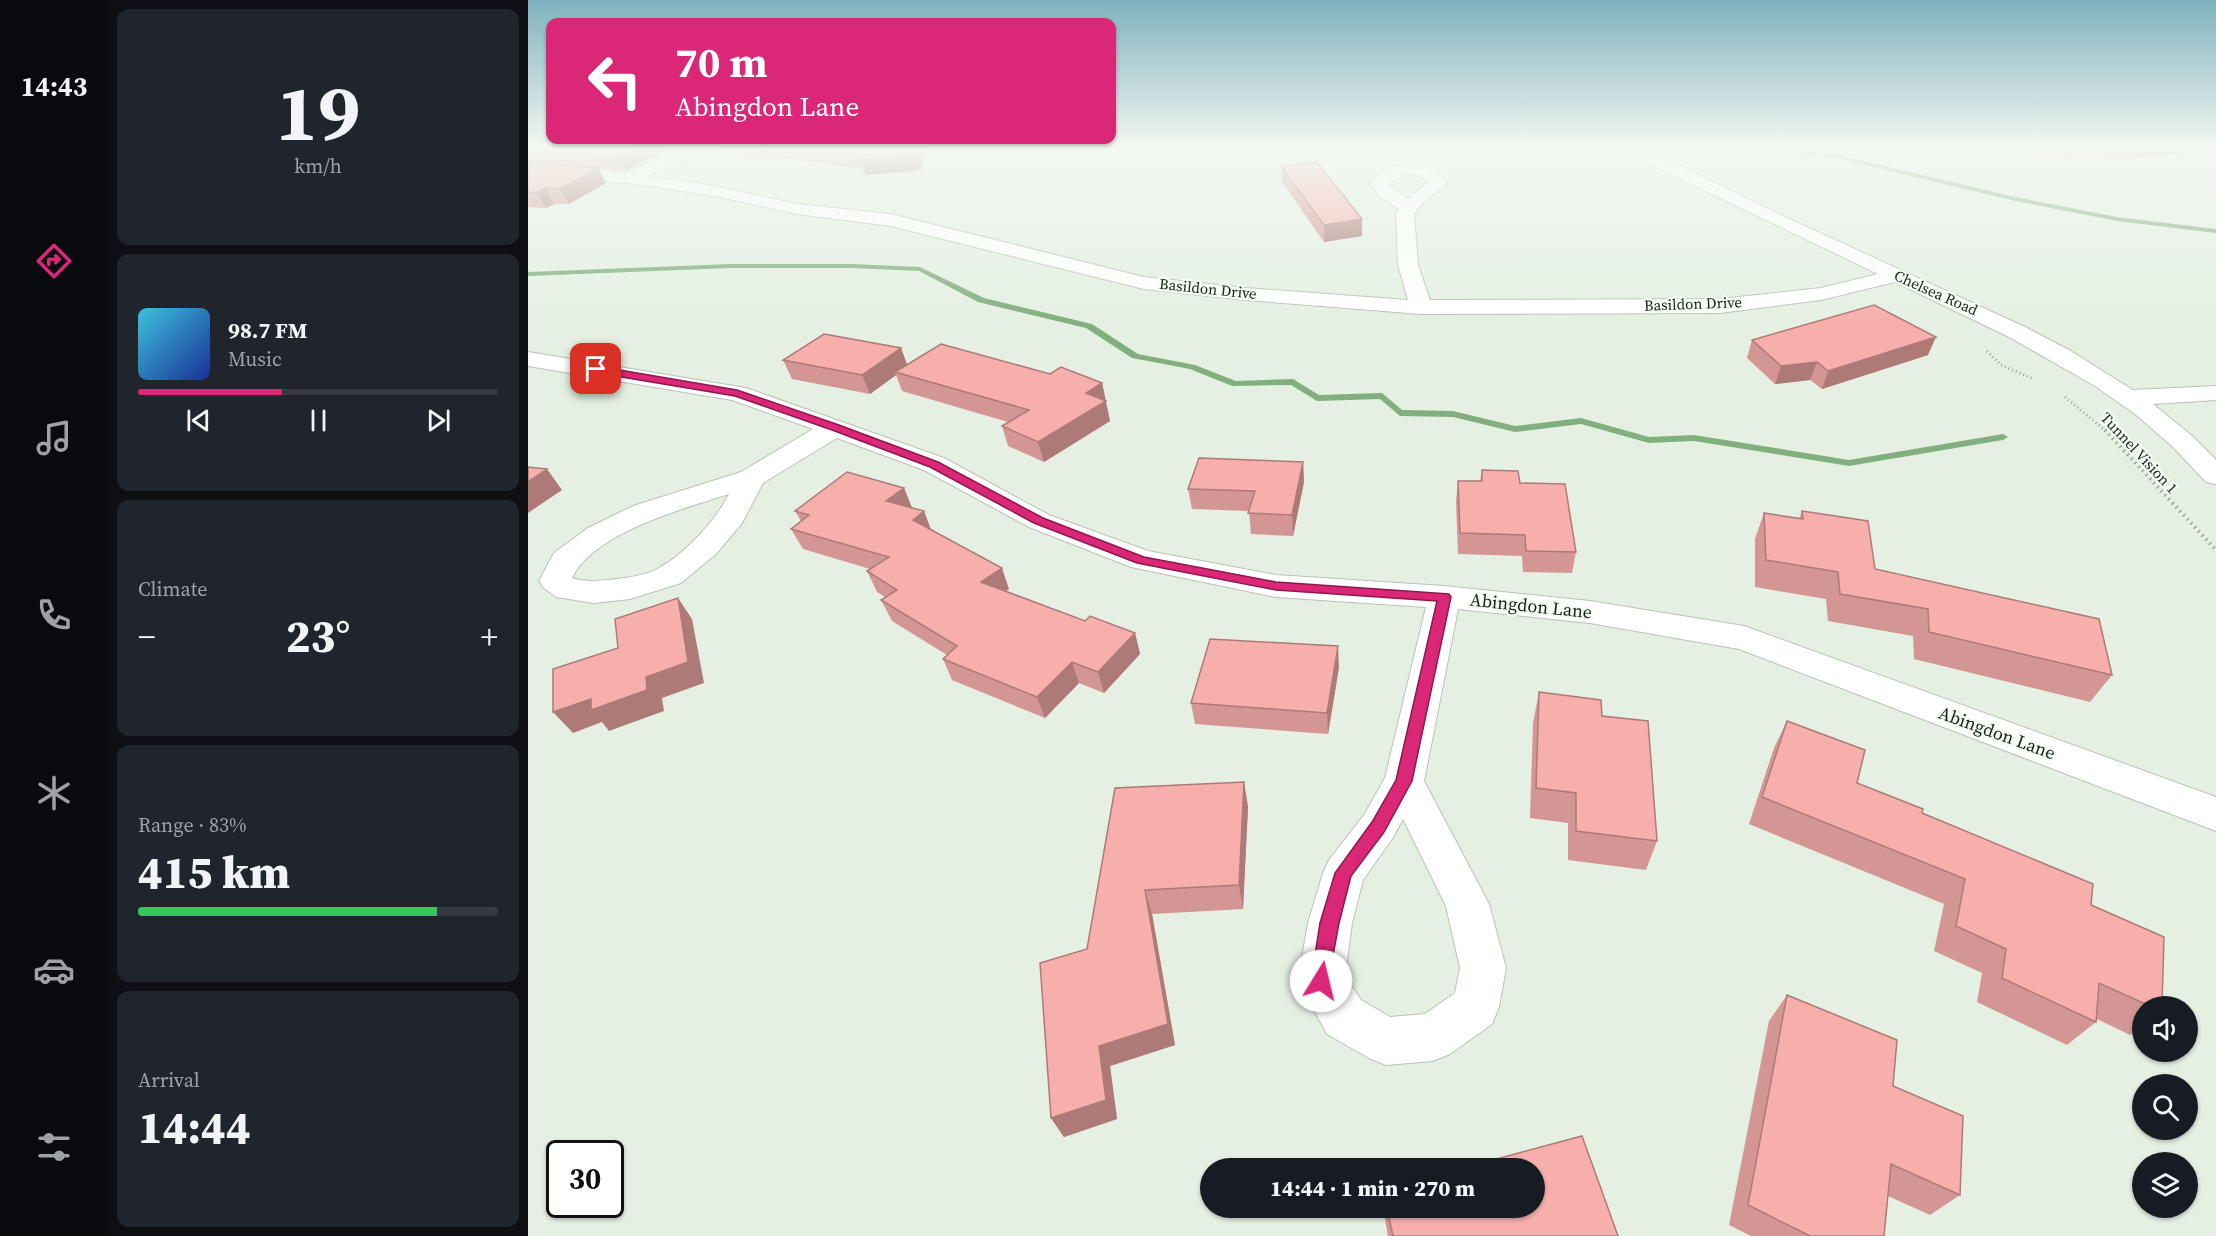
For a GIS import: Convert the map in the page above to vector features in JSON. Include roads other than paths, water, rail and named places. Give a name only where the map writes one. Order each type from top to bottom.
[{"type":"street","name":"Basildon Drive","points":[[781,205],[891,220],[1144,283],[1246,294],[1421,307],[1720,306],[1821,294],[1896,276]]},
{"type":"street","name":"Chelsea Road","points":[[1742,205],[1981,314],[2073,362],[2127,398],[2194,452],[2216,476]]},
{"type":"street","points":[[1410,208],[1405,214],[1408,265],[1421,307]]},
{"type":"street","name":"Abingdon Lane","points":[[528,359],[737,393],[934,464],[1039,521],[1142,560],[1276,586],[1444,597],[1590,612],[1744,638],[2216,814]]},
{"type":"street","points":[[2127,398],[2216,393]]},
{"type":"street","points":[[751,478],[732,517],[705,547],[670,576],[630,588],[594,592],[567,589],[555,581],[565,560],[599,535],[643,512],[751,478],[836,427]]},
{"type":"street","points":[[1404,781],[1467,904],[1483,968],[1475,1007],[1433,1037],[1386,1041],[1344,1017],[1321,981],[1330,923],[1344,873],[1378,827],[1404,781],[1444,597]]},
{"type":"waterway","points":[[2045,205],[2117,219],[2216,231]]},
{"type":"waterway","points":[[528,274],[731,266],[852,266],[920,269],[981,300],[1089,326],[1135,356],[1192,367],[1235,384],[1293,382],[1317,398],[1382,396],[1400,413],[1453,414],[1515,429],[1581,421],[1649,440],[1694,438],[1849,463],[2003,437]]}]
